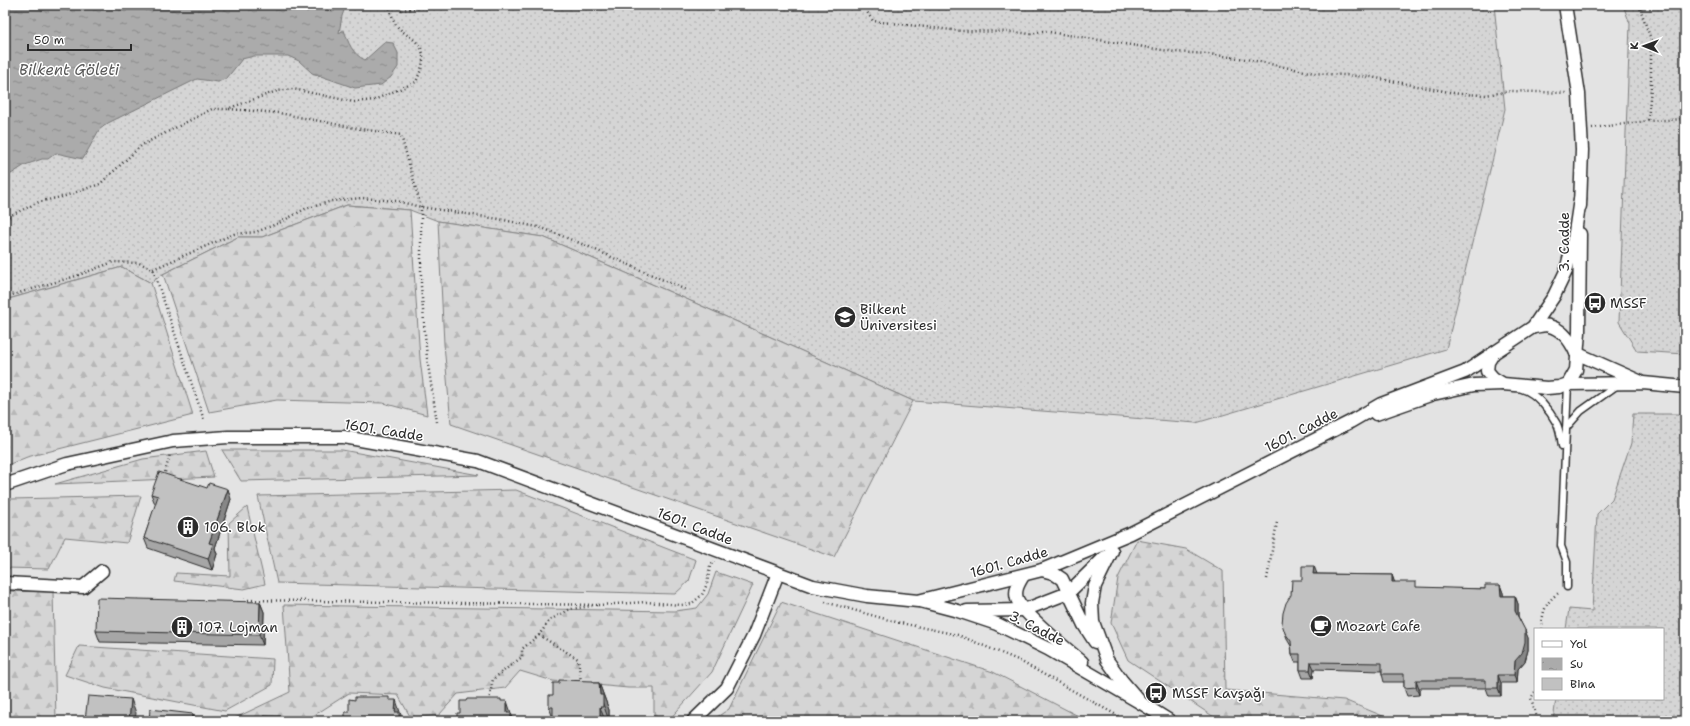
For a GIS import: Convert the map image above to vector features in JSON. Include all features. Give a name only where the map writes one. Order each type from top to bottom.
[{"type":"street","points":[[1565,5],[1579,94],[1582,150],[1580,199]]},
{"type":"street","name":"3. Cadde","points":[[1503,384],[1493,378],[1487,371],[1488,362],[1494,353],[1533,327],[1554,296],[1566,271],[1574,239],[1580,199]]},
{"type":"street","name":"3. Cadde","points":[[1568,384],[1576,370],[1576,353],[1579,332],[1580,199]]},
{"type":"street","points":[[1533,327],[1548,325],[1560,332],[1570,341],[1576,353],[1643,383]]},
{"type":"street","name":"1601. Cadde","points":[[5,485],[67,464],[173,441],[228,437],[344,437],[478,461],[813,586],[867,596],[918,601],[1023,576],[1042,570],[1131,533],[1350,422],[1381,404],[1465,372],[1494,353]]},
{"type":"street","points":[[1503,384],[1547,388],[1559,387],[1568,384],[1643,383],[1685,388]]},
{"type":"street","name":"1601. Cadde","points":[[1350,422],[1432,394],[1474,385],[1503,384]]},
{"type":"street","name":"3. Cadde","points":[[958,611],[1024,610],[1068,593],[1131,533]]},
{"type":"street","points":[[1112,551],[1095,586],[1092,603],[1093,622],[1107,660],[1141,703]]},
{"type":"street","name":"3. Cadde","points":[[1042,570],[1054,573],[1062,579],[1084,625],[1107,660]]},
{"type":"street","points":[[5,583],[83,587],[102,571]]},
{"type":"street","points":[[693,721],[727,688],[754,635],[778,573]]},
{"type":"street","name":"3. Cadde","points":[[1023,576],[1016,587],[1016,592],[1017,598],[1024,610],[1099,678]]},
{"type":"street","name":"3. Cadde","points":[[918,601],[958,611],[997,624],[1048,649],[1170,721]]},
{"type":"lane","points":[[1566,428],[1581,411],[1620,383]]},
{"type":"lane","name":"3. Cadde","points":[[1503,384],[1527,391],[1544,405],[1557,425],[1564,453]]},
{"type":"lane","name":"3. Cadde","points":[[1567,587],[1567,562],[1561,546],[1568,384]]},
{"type":"path","points":[[226,109],[277,91],[293,89],[354,102],[374,100],[416,82],[422,68],[424,54],[419,44],[400,30],[391,14],[389,5]]},
{"type":"path","points":[[395,5],[401,10],[446,5]]},
{"type":"path","points":[[410,9],[413,5]]},
{"type":"path","points":[[868,5],[867,12],[873,21],[961,31],[1014,32],[1031,34],[1043,31],[1175,52],[1208,54],[1246,59],[1314,73],[1371,77],[1459,94],[1485,95],[1511,91],[1579,94]]},
{"type":"path","points":[[1639,5],[1651,40],[1651,87],[1648,121]]},
{"type":"path","points":[[5,218],[17,211],[26,209],[39,202],[65,196],[100,184],[142,145],[212,109],[279,113],[354,128],[401,135],[421,207],[421,286],[427,358],[437,422]]},
{"type":"path","points":[[1580,129],[1648,121],[1685,120]]},
{"type":"path","points":[[153,270],[234,234],[256,232],[279,223],[304,209],[332,201],[362,198],[397,201],[421,207],[499,219],[542,228],[686,290]]},
{"type":"path","points":[[5,297],[76,276],[114,262],[139,263],[153,270],[204,420]]},
{"type":"path","points":[[162,482],[173,441]]},
{"type":"path","points":[[1267,579],[1277,522]]},
{"type":"path","points":[[489,703],[493,679],[522,657],[522,649],[539,634],[550,620],[570,609],[600,605],[646,602],[691,604],[702,595],[710,566],[720,552]]},
{"type":"path","points":[[1542,628],[1545,606],[1552,597],[1567,587]]},
{"type":"path","points":[[244,600],[600,605]]},
{"type":"path","points":[[824,602],[896,622],[958,635],[1018,660],[1127,721]]},
{"type":"path","points":[[539,634],[578,659],[581,682]]},
{"type":"path","points":[[1534,694],[1531,698],[1538,721]]},
{"type":"shaded area","name":"Bilkent Üniversitesi","points":[[5,5],[1685,5],[1685,721],[5,721]]},
{"type":"green space","points":[[5,5],[1494,5],[1505,109],[1446,349],[1196,423],[913,401],[684,298],[543,237],[438,221],[410,210],[347,205],[262,237],[238,237],[163,274],[151,283],[122,267],[5,300]]},
{"type":"green space","points":[[1623,5],[1685,5],[1685,354],[1637,351],[1619,322],[1630,24]]},
{"type":"green space","points":[[347,205],[410,210],[420,359],[427,415],[383,403],[277,400],[209,412],[163,274],[238,237],[262,237]]},
{"type":"green space","points":[[438,221],[543,237],[684,298],[913,401],[834,557],[451,424],[444,344]]},
{"type":"green space","points":[[122,267],[151,283],[193,415],[27,457],[5,466],[5,300]]},
{"type":"green space","points":[[1633,414],[1685,414],[1685,721],[1553,721],[1556,700],[1664,700],[1664,628],[1566,628],[1569,609],[1592,611],[1597,514],[1612,499],[1631,443]]},
{"type":"green space","points":[[222,450],[342,450],[479,475],[241,481]]},
{"type":"green space","points":[[206,451],[214,477],[55,484],[143,459]]},
{"type":"green space","points":[[516,490],[696,560],[689,581],[675,594],[277,583],[258,496]]},
{"type":"green space","points":[[141,496],[127,543],[65,537],[49,569],[5,568],[5,501],[11,499]]},
{"type":"green space","points":[[247,507],[265,584],[244,589],[174,581],[176,573],[230,576],[229,523]]},
{"type":"green space","points":[[1137,540],[1186,549],[1223,571],[1225,690],[1344,700],[1395,721],[1220,721],[1128,660],[1111,623],[1118,578]]},
{"type":"green space","points":[[716,572],[753,585],[712,672],[668,721],[637,721],[637,719],[654,719],[654,688],[628,688],[553,681],[520,671],[505,688],[458,694],[439,715],[411,718],[398,695],[349,693],[310,718],[233,719],[290,692],[284,605],[675,611],[697,608],[708,594]]},
{"type":"green space","points":[[5,591],[53,592],[56,721],[5,721]]},
{"type":"green space","points":[[781,602],[993,672],[1088,721],[711,721],[729,709]]},
{"type":"green space","points":[[79,646],[273,659],[272,685],[225,711],[105,688],[65,675]]},
{"type":"water","name":"Bilkent Göleti","points":[[5,5],[346,5],[342,16],[339,33],[344,30],[354,51],[365,60],[385,42],[393,43],[398,53],[398,67],[391,77],[381,85],[355,88],[312,73],[299,61],[288,56],[254,56],[242,59],[227,78],[218,82],[197,79],[108,123],[99,130],[83,159],[56,153],[48,159],[42,159],[25,165],[5,178]]},
{"type":"building","name":"106. Blok","points":[[159,472],[207,488],[209,483],[228,489],[209,543],[213,544],[208,559],[144,538],[158,496],[151,494]]},
{"type":"building","points":[[1302,566],[1314,566],[1313,574],[1392,575],[1392,582],[1416,582],[1416,587],[1485,589],[1485,585],[1500,585],[1501,596],[1515,596],[1515,611],[1525,630],[1525,642],[1522,653],[1515,661],[1514,675],[1498,675],[1498,688],[1486,688],[1486,680],[1416,680],[1416,687],[1404,688],[1404,674],[1382,674],[1382,663],[1311,662],[1310,670],[1300,670],[1300,654],[1292,654],[1291,641],[1285,633],[1282,624],[1286,603],[1291,595],[1292,580],[1302,580]]},
{"type":"building","name":"107. Lojman","points":[[97,598],[260,602],[259,635],[96,631]]},
{"type":"building","points":[[559,680],[593,681],[593,683],[599,683],[600,695],[603,695],[603,707],[600,707],[600,719],[593,719],[593,721],[559,721],[559,719],[553,719],[553,707],[549,707],[549,695],[553,695],[553,683],[559,683]]},
{"type":"building","points":[[88,696],[131,699],[129,721],[85,720]]},
{"type":"building","points":[[355,697],[389,697],[389,700],[396,700],[395,712],[399,712],[399,721],[345,721],[345,712],[349,712],[349,699],[355,700]]},
{"type":"building","points":[[467,699],[501,699],[501,701],[507,701],[507,713],[511,713],[511,721],[457,721],[457,713],[460,713],[460,701],[466,701]]},
{"type":"building","points":[[150,709],[193,714],[192,721],[149,721]]},
{"type":"building","points":[[264,716],[298,717],[298,719],[305,719],[305,721],[258,721],[258,719],[264,719]]},
{"type":"place","name":"MSSF","points":[[1595,303]]},
{"type":"place","name":"Bilkent Üniversitesi","points":[[845,317]]},
{"type":"place","name":"106. Blok","points":[[188,527]]},
{"type":"place","name":"Mozart Cafe","points":[[1321,626]]},
{"type":"place","name":"107. Lojman","points":[[182,627]]},
{"type":"place","name":"MSSF Kavşağı","points":[[1156,693]]}]
